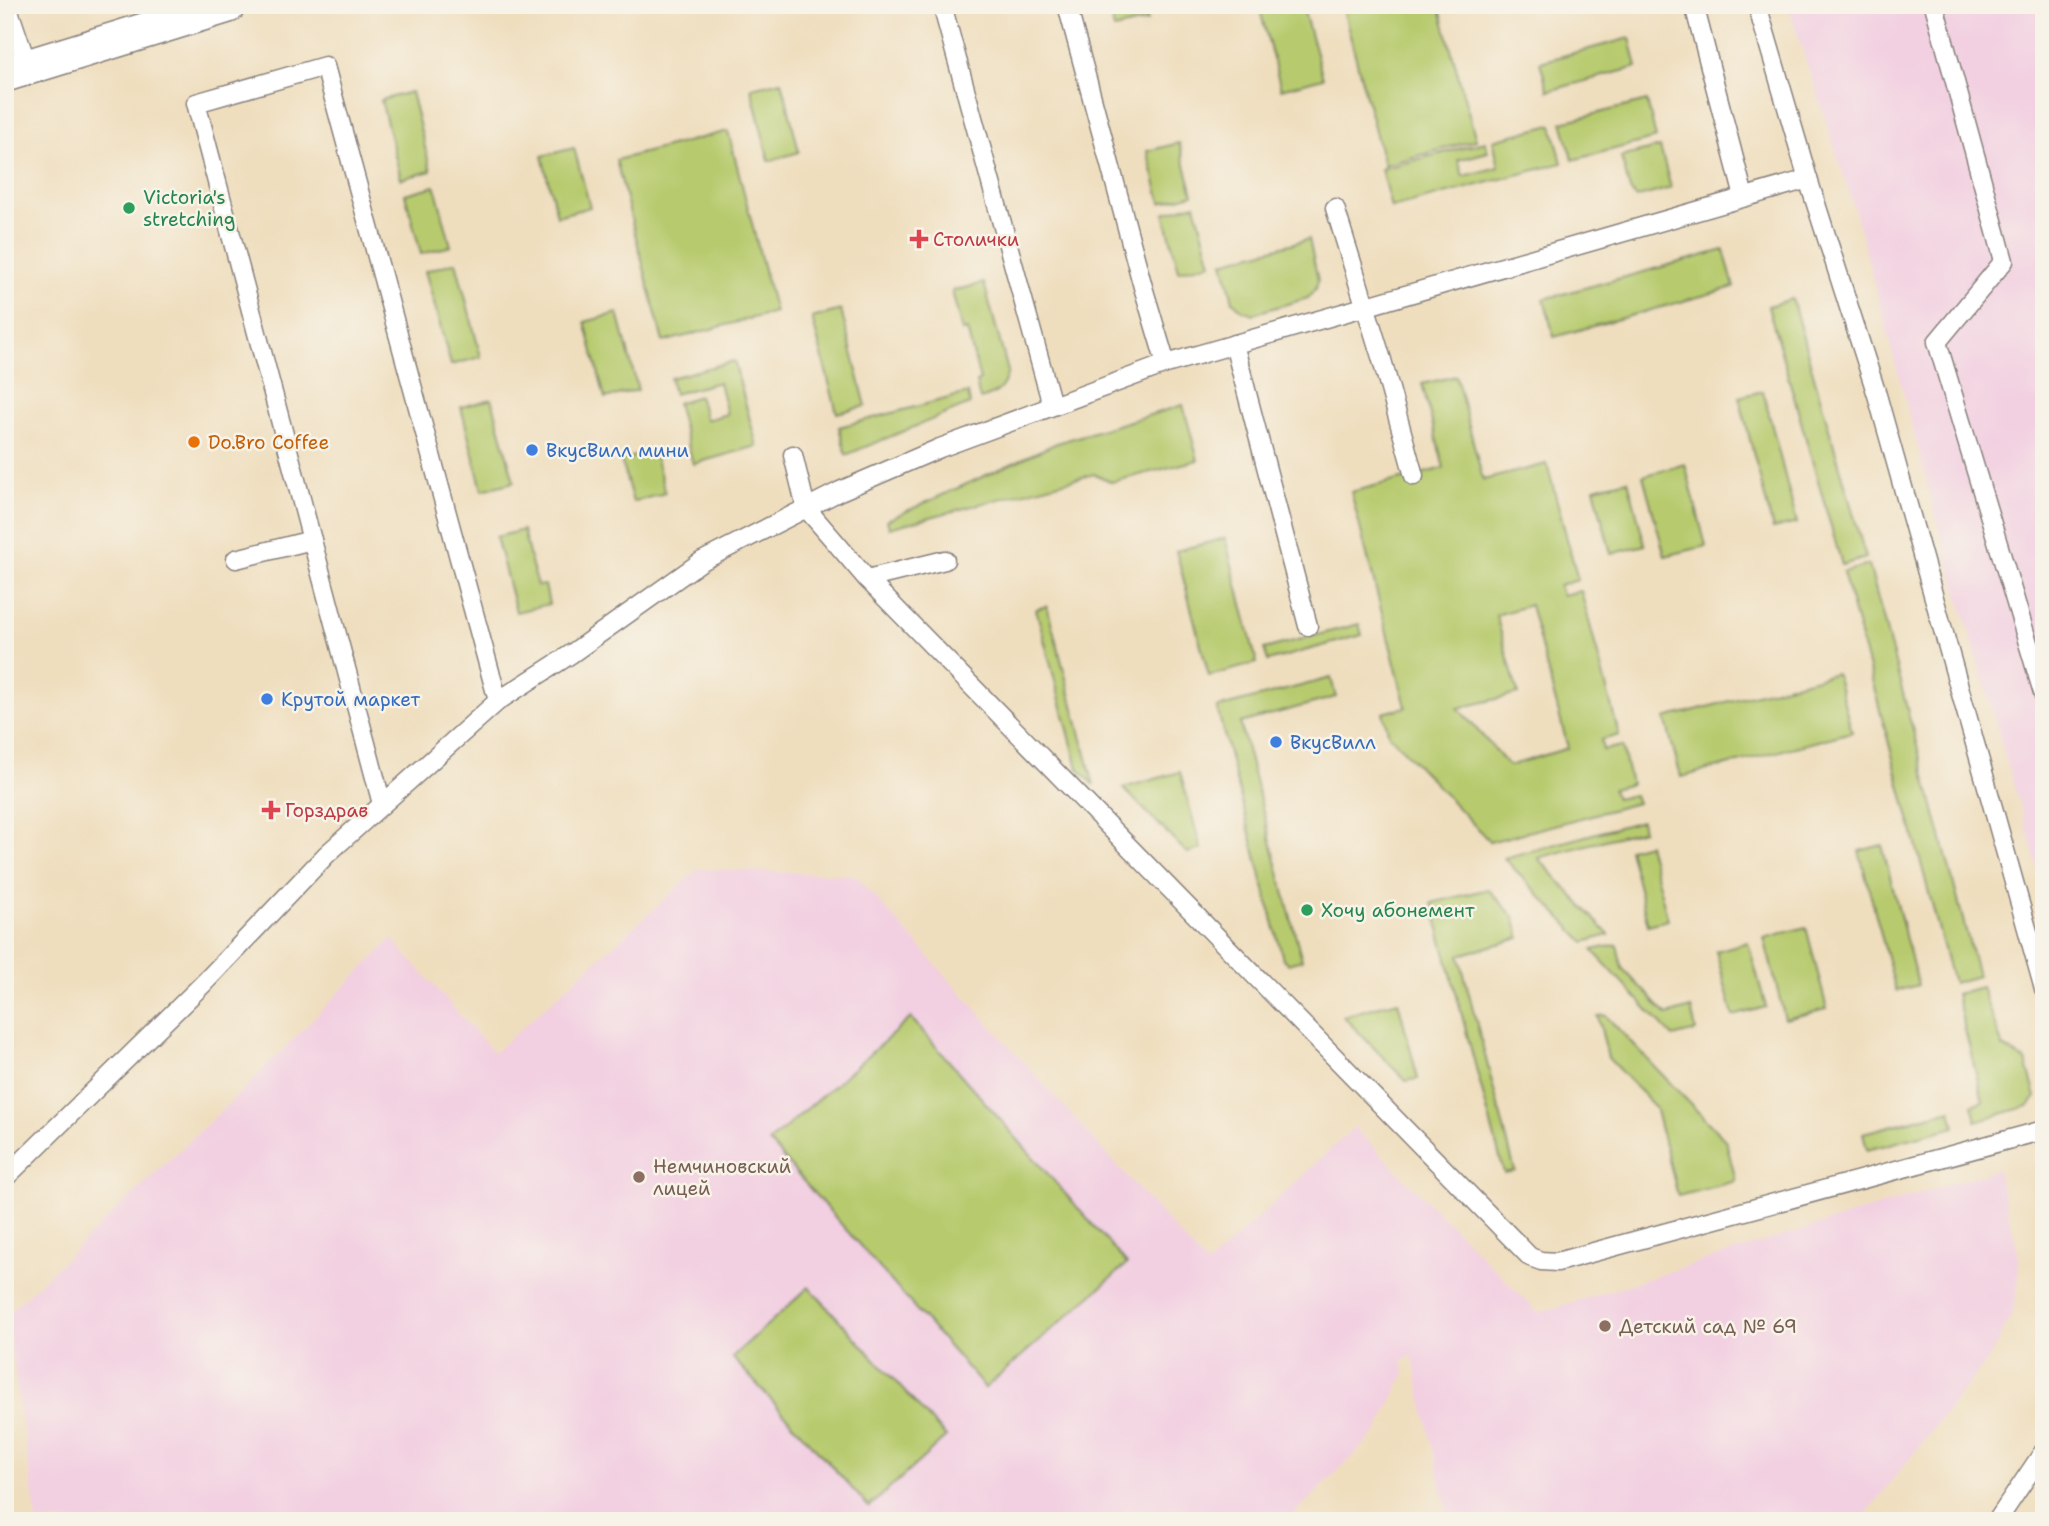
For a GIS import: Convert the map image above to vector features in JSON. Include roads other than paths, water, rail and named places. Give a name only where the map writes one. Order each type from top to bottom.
[{"type":"street","points":[[17,71],[228,5]]},
{"type":"lane","points":[[7,5],[17,71]]},
{"type":"lane","points":[[942,5],[1052,405]]},
{"type":"lane","points":[[1067,5],[1166,364]]},
{"type":"lane","points":[[1694,5],[1744,197]]},
{"type":"lane","points":[[1758,5],[1808,179],[1877,395],[2044,989]]},
{"type":"lane","points":[[1934,5],[2004,261],[1937,342],[2044,696]]},
{"type":"lane","points":[[382,804],[196,103],[326,66],[498,701]]},
{"type":"lane","points":[[5,1178],[203,984],[327,854],[498,701],[571,654],[702,561],[840,491],[940,448],[1166,364],[1808,179]]},
{"type":"lane","points":[[1335,208],[1366,306],[1413,476]]},
{"type":"lane","points":[[1234,344],[1308,626]]},
{"type":"lane","points":[[793,455],[806,508],[867,579],[1530,1257],[1557,1262],[2044,1130]]},
{"type":"lane","points":[[236,559],[312,540]]},
{"type":"lane","points":[[867,579],[945,560]]},
{"type":"lane","points":[[1997,1521],[2044,1451]]},
{"type":"place","name":"Victoria's stretching","points":[[129,208]]},
{"type":"place","name":"Столички","points":[[919,239]]},
{"type":"place","name":"Do.Bro Coffee","points":[[194,442]]},
{"type":"place","name":"ВкусВилл мини","points":[[532,450]]},
{"type":"place","name":"Крутой маркет","points":[[267,699]]},
{"type":"place","name":"ВкусВилл","points":[[1276,742]]},
{"type":"place","name":"Горздрав","points":[[271,810]]},
{"type":"place","name":"Хочу абонемент","points":[[1307,910]]},
{"type":"place","name":"Немчиновский лицей","points":[[639,1177]]},
{"type":"place","name":"Детский сад № 69","points":[[1605,1326]]}]
